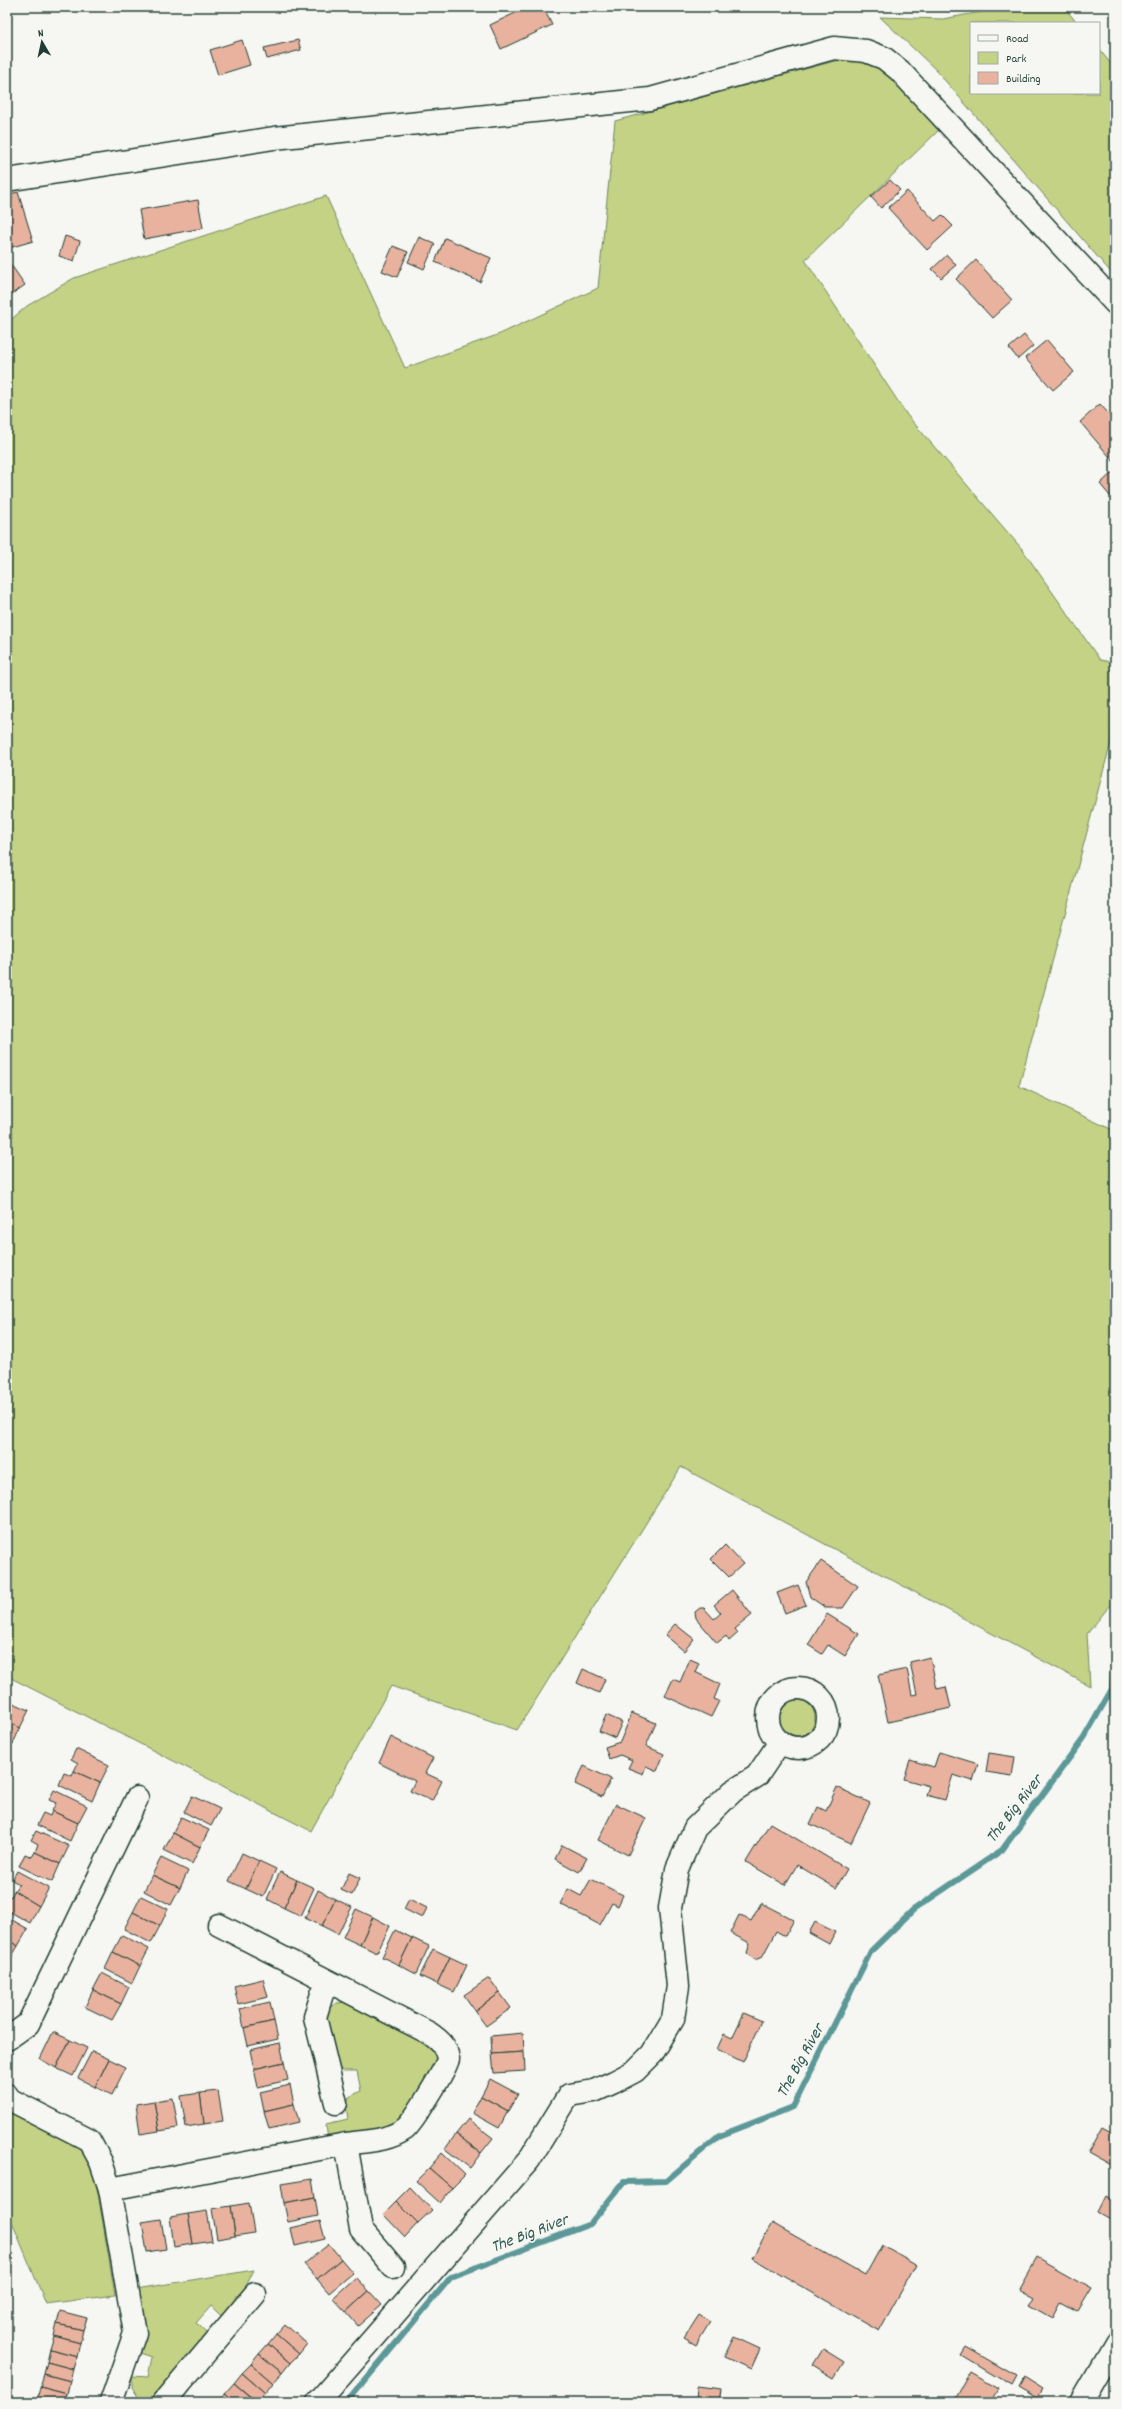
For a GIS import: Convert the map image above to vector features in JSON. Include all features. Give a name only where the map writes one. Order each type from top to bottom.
[{"type":"street","points":[[7,180],[274,138],[650,99],[834,48],[860,50],[884,58],[899,70],[1115,303]]},
{"type":"street","points":[[318,2402],[529,2160],[569,2095],[594,2091],[614,2082],[635,2071],[652,2054],[672,2018],[678,1986],[670,1908],[677,1869],[695,1828],[733,1791],[758,1776],[780,1742]]},
{"type":"street","points":[[7,2039],[28,2024],[137,1798]]},
{"type":"street","points":[[110,2189],[346,2144],[386,2139],[406,2128],[442,2075],[448,2060],[444,2044],[429,2032],[218,1925]]},
{"type":"street","points":[[328,1982],[322,1994],[316,2017],[336,2103]]},
{"type":"street","points":[[7,2095],[9,2099],[89,2140],[101,2162],[110,2189],[135,2333],[111,2402]]},
{"type":"street","points":[[346,2144],[361,2228],[393,2267]]},
{"type":"street","points":[[164,2402],[254,2294]]},
{"type":"street","points":[[1082,2402],[1115,2345]]},
{"type":"green space","points":[[1008,7],[1064,7],[1076,22],[970,22],[970,94],[1100,94],[1100,50],[1115,69],[1115,277],[935,69],[880,17],[943,19]]},
{"type":"green space","points":[[859,57],[895,75],[939,130],[805,260],[907,415],[1022,549],[1100,660],[1115,663],[1115,724],[1111,742],[1019,1086],[1115,1131],[1115,1599],[1087,1634],[1090,1686],[681,1467],[517,1730],[391,1686],[311,1831],[7,1676],[7,323],[27,306],[74,278],[326,196],[405,368],[500,334],[598,288],[615,121],[831,62]]},
{"type":"green space","points":[[801,1700],[810,1705],[814,1711],[814,1725],[810,1731],[801,1736],[793,1736],[784,1731],[780,1725],[779,1714],[784,1705],[790,1701]]},
{"type":"green space","points":[[346,2002],[430,2043],[437,2053],[437,2060],[434,2070],[421,2091],[393,2126],[328,2141],[326,2124],[348,2119],[346,2106],[349,2097],[361,2091],[357,2071],[343,2071],[335,2065],[324,2021],[326,2009],[337,2003]]},
{"type":"green space","points":[[7,2109],[85,2150],[93,2164],[115,2295],[46,2304],[7,2210]]},
{"type":"green space","points":[[254,2270],[240,2298],[222,2317],[211,2306],[196,2323],[207,2334],[156,2396],[148,2400],[138,2397],[132,2387],[132,2376],[148,2377],[152,2357],[140,2353],[136,2289]]},
{"type":"building","points":[[528,7],[543,7],[552,25],[501,49],[490,25]]},
{"type":"building","points":[[242,40],[250,65],[218,75],[210,50]]},
{"type":"building","points":[[298,40],[301,50],[267,59],[264,48]]},
{"type":"building","points":[[890,180],[900,190],[881,208],[871,197]]},
{"type":"building","points":[[907,191],[935,221],[942,215],[953,226],[927,250],[888,208]]},
{"type":"building","points":[[18,192],[33,241],[9,248],[7,241],[7,195]]},
{"type":"building","points":[[198,200],[203,228],[144,239],[139,210]]},
{"type":"building","points":[[65,236],[80,241],[74,261],[59,256]]},
{"type":"building","points":[[419,237],[435,244],[424,269],[408,262]]},
{"type":"building","points":[[445,238],[491,258],[480,282],[435,262]]},
{"type":"building","points":[[393,246],[408,252],[397,277],[382,271]]},
{"type":"building","points":[[947,255],[956,265],[941,278],[932,269]]},
{"type":"building","points":[[976,260],[1012,300],[992,318],[956,279]]},
{"type":"building","points":[[9,262],[25,285],[9,296],[7,263]]},
{"type":"building","points":[[1024,335],[1033,346],[1018,359],[1009,348]]},
{"type":"building","points":[[1047,340],[1074,372],[1053,390],[1025,358]]},
{"type":"building","points":[[1100,404],[1115,421],[1115,463],[1080,422]]},
{"type":"building","points":[[1115,470],[1115,491],[1110,496],[1100,484]]},
{"type":"building","points":[[725,1545],[743,1564],[729,1577],[711,1559]]},
{"type":"building","points":[[821,1561],[858,1586],[843,1608],[826,1608],[810,1597],[806,1582]]},
{"type":"building","points":[[798,1585],[806,1605],[785,1613],[777,1593]]},
{"type":"building","points":[[732,1590],[752,1615],[735,1629],[738,1633],[729,1641],[726,1636],[717,1643],[696,1618],[695,1612],[700,1608],[704,1608],[714,1619],[721,1613],[714,1605]]},
{"type":"building","points":[[827,1614],[859,1634],[845,1656],[828,1645],[822,1654],[808,1645]]},
{"type":"building","points":[[675,1624],[694,1639],[684,1651],[665,1635]]},
{"type":"building","points":[[930,1657],[937,1689],[946,1687],[951,1708],[888,1722],[878,1675],[907,1669],[912,1695],[917,1694],[910,1662]]},
{"type":"building","points":[[690,1659],[699,1663],[695,1672],[720,1684],[714,1699],[719,1701],[711,1717],[665,1696],[673,1679],[680,1682]]},
{"type":"building","points":[[583,1669],[605,1679],[599,1693],[577,1683]]},
{"type":"building","points":[[7,1700],[29,1710],[20,1728],[7,1722]]},
{"type":"building","points":[[632,1713],[656,1723],[646,1746],[664,1754],[657,1771],[646,1766],[643,1774],[628,1768],[632,1760],[620,1755],[609,1759],[605,1747],[620,1742]]},
{"type":"building","points":[[606,1715],[622,1722],[615,1738],[599,1731]]},
{"type":"building","points":[[7,1722],[20,1728],[12,1746],[7,1743]]},
{"type":"building","points":[[391,1737],[433,1758],[425,1773],[442,1781],[432,1801],[410,1791],[415,1781],[379,1763]]},
{"type":"building","points":[[76,1749],[109,1765],[100,1783],[74,1771],[78,1763],[71,1759]]},
{"type":"building","points":[[939,1752],[978,1764],[973,1781],[953,1775],[945,1800],[926,1795],[929,1786],[904,1779],[910,1760],[934,1767]]},
{"type":"building","points":[[989,1753],[1015,1757],[1012,1776],[986,1772]]},
{"type":"building","points":[[584,1766],[611,1779],[602,1797],[575,1784]]},
{"type":"building","points":[[74,1771],[100,1783],[92,1801],[59,1785],[64,1773],[72,1776]]},
{"type":"building","points":[[837,1787],[870,1803],[851,1843],[810,1824],[818,1807],[826,1811]]},
{"type":"building","points":[[54,1790],[87,1806],[78,1823],[52,1811],[56,1803],[49,1800]]},
{"type":"building","points":[[192,1796],[220,1809],[211,1826],[184,1812]]},
{"type":"building","points":[[616,1804],[646,1818],[628,1855],[598,1840]]},
{"type":"building","points":[[52,1811],[78,1823],[70,1841],[37,1825],[43,1813],[50,1816]]},
{"type":"building","points":[[181,1817],[209,1830],[200,1847],[173,1833]]},
{"type":"building","points":[[770,1823],[847,1869],[836,1888],[797,1865],[785,1885],[746,1862]]},
{"type":"building","points":[[36,1831],[69,1846],[60,1864],[35,1852],[38,1844],[31,1840]]},
{"type":"building","points":[[173,1833],[200,1847],[192,1864],[164,1850]]},
{"type":"building","points":[[562,1845],[587,1858],[579,1872],[555,1859]]},
{"type":"building","points":[[35,1852],[60,1864],[52,1882],[19,1866],[25,1854],[32,1857]]},
{"type":"building","points":[[242,1853],[259,1861],[246,1889],[229,1881]]},
{"type":"building","points":[[161,1858],[188,1871],[180,1888],[152,1875]]},
{"type":"building","points":[[259,1861],[276,1869],[263,1897],[246,1889]]},
{"type":"building","points":[[17,1871],[49,1888],[39,1906],[14,1891],[19,1884],[12,1880]]},
{"type":"building","points":[[280,1872],[297,1880],[284,1908],[267,1899]]},
{"type":"building","points":[[349,1873],[360,1878],[352,1895],[341,1890]]},
{"type":"building","points":[[152,1875],[180,1888],[171,1905],[144,1891]]},
{"type":"building","points":[[591,1879],[623,1895],[618,1906],[612,1903],[600,1925],[560,1904],[568,1889],[581,1896]]},
{"type":"building","points":[[297,1880],[314,1888],[301,1916],[284,1908]]},
{"type":"building","points":[[318,1890],[335,1899],[322,1926],[305,1918]]},
{"type":"building","points":[[14,1891],[39,1906],[30,1923],[7,1910],[7,1894],[11,1897]]},
{"type":"building","points":[[141,1896],[168,1909],[160,1926],[133,1912]]},
{"type":"building","points":[[335,1899],[352,1907],[338,1934],[322,1926]]},
{"type":"building","points":[[409,1899],[427,1908],[422,1918],[404,1909]]},
{"type":"building","points":[[761,1903],[794,1920],[785,1936],[776,1931],[762,1957],[755,1960],[747,1953],[750,1943],[730,1933],[739,1915],[751,1921]]},
{"type":"building","points":[[356,1909],[373,1917],[360,1945],[343,1937]]},
{"type":"building","points":[[133,1912],[160,1926],[151,1943],[124,1929]]},
{"type":"building","points":[[7,1917],[28,1929],[18,1946],[7,1940]]},
{"type":"building","points":[[373,1917],[390,1926],[377,1953],[360,1945]]},
{"type":"building","points":[[815,1922],[835,1932],[829,1944],[809,1933]]},
{"type":"building","points":[[395,1930],[412,1938],[399,1965],[382,1957]]},
{"type":"building","points":[[122,1935],[149,1949],[140,1966],[113,1952]]},
{"type":"building","points":[[412,1938],[429,1946],[416,1974],[399,1965]]},
{"type":"building","points":[[7,1940],[18,1946],[8,1963],[7,1962]]},
{"type":"building","points":[[433,1949],[450,1957],[437,1984],[420,1976]]},
{"type":"building","points":[[113,1952],[140,1966],[132,1983],[105,1969]]},
{"type":"building","points":[[450,1957],[467,1965],[454,1992],[437,1984]]},
{"type":"building","points":[[102,1973],[129,1987],[121,2004],[93,1990]]},
{"type":"building","points":[[489,1978],[500,1993],[475,2011],[464,1995]]},
{"type":"building","points":[[263,1979],[268,1997],[238,2004],[234,1986]]},
{"type":"building","points":[[93,1990],[121,2004],[112,2020],[85,2007]]},
{"type":"building","points":[[500,1993],[511,2008],[486,2026],[475,2011]]},
{"type":"building","points":[[270,2002],[274,2021],[244,2028],[240,2009]]},
{"type":"building","points":[[744,2013],[762,2021],[743,2062],[717,2049],[724,2034],[732,2038]]},
{"type":"building","points":[[274,2021],[278,2039],[248,2046],[244,2028]]},
{"type":"building","points":[[53,2032],[70,2040],[56,2068],[40,2059]]},
{"type":"building","points":[[523,2033],[524,2052],[492,2054],[491,2036]]},
{"type":"building","points":[[70,2040],[87,2048],[73,2076],[56,2068]]},
{"type":"building","points":[[280,2043],[284,2062],[254,2069],[250,2050]]},
{"type":"building","points":[[92,2051],[109,2059],[95,2087],[78,2078]]},
{"type":"building","points":[[524,2052],[525,2071],[494,2073],[492,2054]]},
{"type":"building","points":[[109,2059],[126,2067],[112,2095],[95,2087]]},
{"type":"building","points":[[284,2062],[288,2080],[258,2087],[254,2069]]},
{"type":"building","points":[[490,2079],[518,2094],[508,2111],[481,2096]]},
{"type":"building","points":[[290,2085],[294,2104],[264,2111],[260,2092]]},
{"type":"building","points":[[218,2091],[223,2121],[204,2124],[200,2093]]},
{"type":"building","points":[[200,2093],[204,2124],[186,2127],[181,2096]]},
{"type":"building","points":[[481,2096],[508,2111],[499,2128],[472,2113]]},
{"type":"building","points":[[173,2098],[178,2128],[159,2131],[154,2101]]},
{"type":"building","points":[[154,2101],[159,2131],[140,2134],[136,2104]]},
{"type":"building","points":[[294,2104],[299,2122],[269,2129],[264,2111]]},
{"type":"building","points":[[468,2119],[493,2138],[481,2153],[456,2134]]},
{"type":"building","points":[[1102,2127],[1115,2134],[1115,2167],[1088,2152]]},
{"type":"building","points":[[456,2134],[481,2153],[470,2168],[445,2149]]},
{"type":"building","points":[[442,2153],[465,2175],[452,2188],[429,2168]]},
{"type":"building","points":[[429,2168],[452,2188],[440,2203],[416,2181]]},
{"type":"building","points":[[312,2179],[315,2197],[284,2203],[281,2184]]},
{"type":"building","points":[[410,2187],[432,2210],[418,2223],[396,2201]]},
{"type":"building","points":[[1107,2196],[1115,2201],[1115,2221],[1099,2212]]},
{"type":"building","points":[[315,2197],[318,2216],[288,2222],[284,2203]]},
{"type":"building","points":[[396,2201],[418,2223],[405,2237],[383,2214]]},
{"type":"building","points":[[249,2203],[254,2233],[235,2236],[231,2206]]},
{"type":"building","points":[[231,2206],[235,2236],[217,2239],[212,2209]]},
{"type":"building","points":[[207,2211],[212,2241],[193,2244],[188,2214]]},
{"type":"building","points":[[188,2214],[193,2244],[174,2247],[170,2217]]},
{"type":"building","points":[[161,2219],[166,2249],[147,2252],[142,2222]]},
{"type":"building","points":[[320,2221],[325,2239],[295,2246],[291,2228]]},
{"type":"building","points":[[772,2223],[865,2276],[882,2245],[916,2265],[879,2331],[752,2258]]},
{"type":"building","points":[[329,2244],[341,2259],[317,2279],[304,2264]]},
{"type":"building","points":[[1036,2258],[1091,2289],[1077,2312],[1061,2303],[1053,2318],[1030,2305],[1035,2297],[1019,2288]]},
{"type":"building","points":[[341,2259],[353,2273],[329,2293],[317,2279]]},
{"type":"building","points":[[356,2277],[369,2291],[346,2312],[333,2298]]},
{"type":"building","points":[[369,2291],[382,2305],[358,2326],[346,2312]]},
{"type":"building","points":[[60,2311],[87,2318],[83,2330],[57,2324]]},
{"type":"building","points":[[699,2315],[710,2322],[696,2345],[684,2338]]},
{"type":"building","points":[[57,2324],[83,2330],[80,2343],[54,2336]]},
{"type":"building","points":[[285,2324],[307,2344],[299,2354],[276,2334]]},
{"type":"building","points":[[276,2334],[299,2354],[290,2363],[268,2344]]},
{"type":"building","points":[[54,2336],[80,2343],[77,2356],[50,2349]]},
{"type":"building","points":[[734,2337],[760,2349],[751,2369],[724,2357]]},
{"type":"building","points":[[268,2344],[290,2363],[282,2373],[259,2354]]},
{"type":"building","points":[[966,2347],[1016,2376],[1011,2385],[961,2355]]},
{"type":"building","points":[[50,2349],[77,2356],[73,2369],[47,2362]]},
{"type":"building","points":[[823,2349],[844,2362],[834,2378],[813,2365]]},
{"type":"building","points":[[259,2354],[282,2373],[273,2383],[251,2364]]},
{"type":"building","points":[[47,2362],[73,2369],[70,2381],[44,2374]]},
{"type":"building","points":[[251,2364],[273,2383],[265,2393],[242,2373]]},
{"type":"building","points":[[969,2372],[997,2388],[989,2402],[952,2402]]},
{"type":"building","points":[[242,2373],[265,2393],[257,2402],[234,2383]]},
{"type":"building","points":[[44,2374],[70,2381],[67,2394],[40,2387]]},
{"type":"building","points":[[1023,2378],[1042,2390],[1037,2398],[1018,2387]]},
{"type":"building","points":[[234,2383],[256,2402],[236,2402],[225,2393]]},
{"type":"building","points":[[697,2386],[721,2389],[719,2402],[696,2402]]},
{"type":"building","points":[[40,2387],[67,2394],[65,2402],[37,2400]]},
{"type":"building","points":[[225,2393],[236,2402],[218,2402]]},
{"type":"building","points":[[856,2395],[864,2402],[850,2402]]},
{"type":"building","points":[[439,2398],[479,2398],[479,2402],[439,2402]]},
{"type":"building","points":[[500,2399],[523,2402],[500,2402]]},
{"type":"building","points":[[779,2399],[796,2399],[796,2402],[779,2402]]},
{"type":"waterway","name":"The Big River","points":[[347,2402],[451,2277],[590,2224],[624,2182],[666,2181],[719,2136],[793,2107],[871,1951],[913,1910],[1002,1850],[1084,1738],[1112,1689],[1115,1629]]}]
